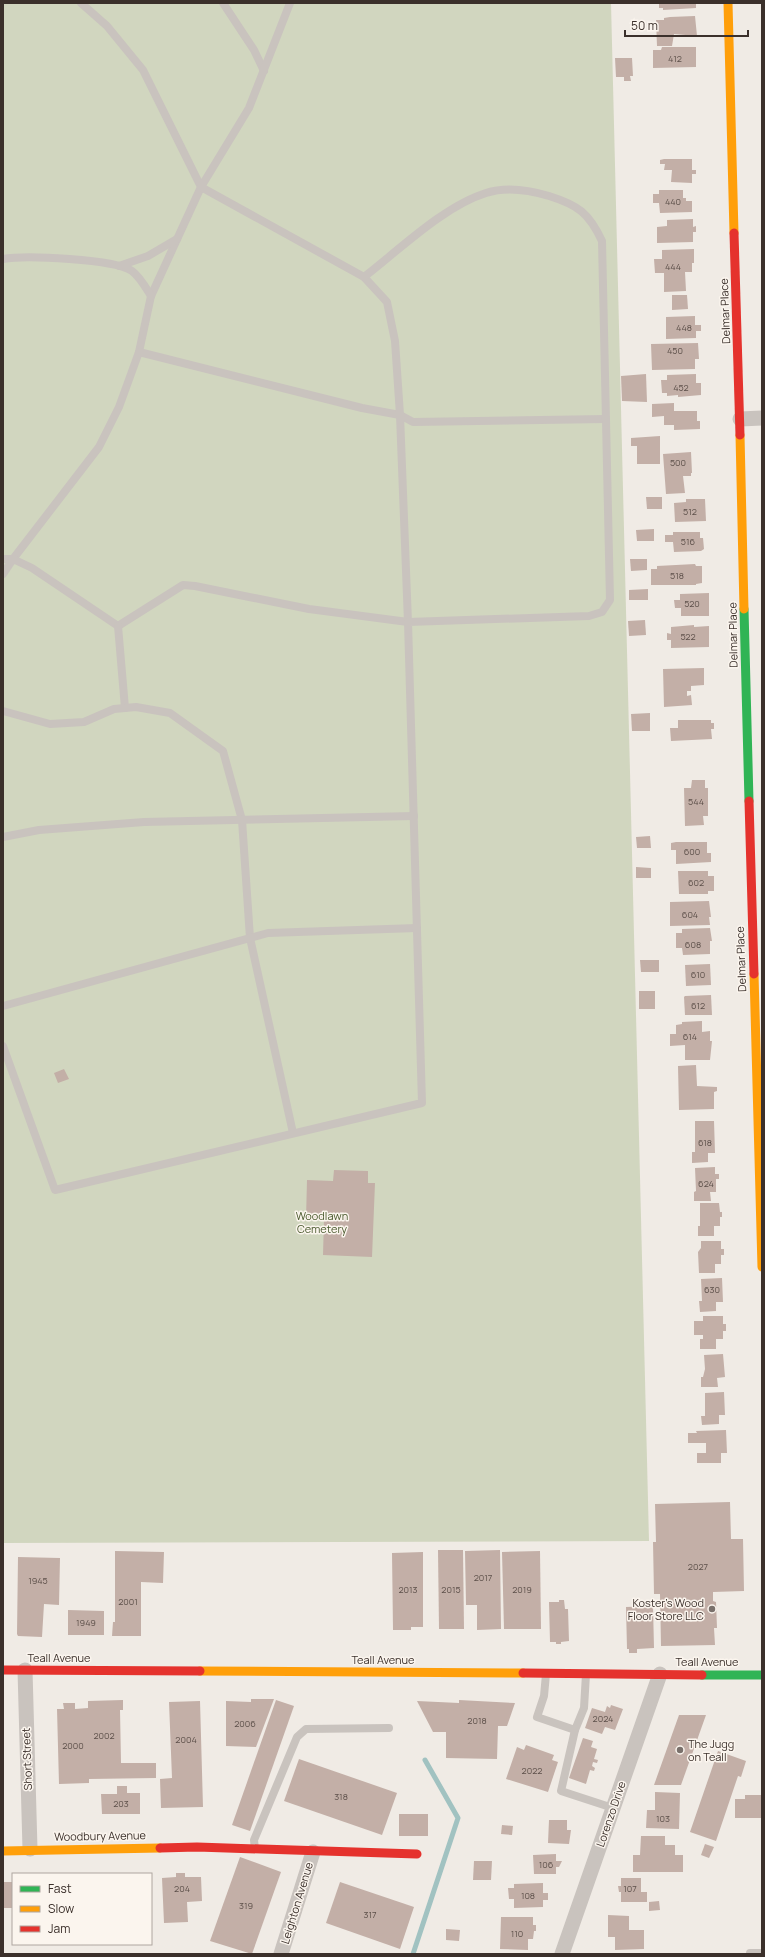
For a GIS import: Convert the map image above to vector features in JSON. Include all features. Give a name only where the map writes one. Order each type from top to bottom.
[{"type":"street","name":"Delmar Place","points":[[728,3],[740,419],[755,803],[762,1267]]},
{"type":"street","points":[[740,419],[762,418]]},
{"type":"street","name":"Teall Avenue","points":[[3,1670],[762,1675]]},
{"type":"street","name":"Short Street","points":[[25,1670],[30,1849]]},
{"type":"street","name":"Lorenzo Drive","points":[[562,1954],[660,1674]]},
{"type":"street","name":"Woodbury Avenue","points":[[3,1851],[30,1849],[198,1847],[313,1852],[417,1854]]},
{"type":"street","name":"Leighton Avenue","points":[[281,1954],[313,1852]]},
{"type":"lane","points":[[3,1046],[54,1190],[422,1103],[408,622],[400,415],[395,341],[387,302],[364,277],[201,187],[143,70],[107,26],[80,3]]},
{"type":"lane","points":[[222,3],[254,50],[264,71]]},
{"type":"lane","points":[[3,574],[99,447],[119,407],[139,352],[151,296],[201,187],[249,108],[290,3]]},
{"type":"lane","points":[[118,626],[183,585],[195,586],[309,609],[408,622],[588,616],[602,612],[610,600],[602,242],[594,225],[579,208],[556,198],[528,190],[502,190],[486,192],[452,208],[364,277]]},
{"type":"lane","points":[[119,266],[148,256],[177,239]]},
{"type":"lane","points":[[3,259],[59,258],[119,266],[132,271],[151,296]]},
{"type":"lane","points":[[139,352],[362,408],[400,415],[413,422],[606,419]]},
{"type":"lane","points":[[3,559],[13,559],[32,568],[118,626]]},
{"type":"lane","points":[[118,626],[125,708]]},
{"type":"lane","points":[[3,711],[50,724],[84,722],[114,709],[136,707],[170,713],[223,751],[242,820],[250,938],[293,1133]]},
{"type":"lane","points":[[3,837],[39,830],[144,822],[414,816]]},
{"type":"lane","points":[[3,1006],[268,933],[417,928]]},
{"type":"lane","points":[[546,1673],[544,1696],[538,1717],[575,1730]]},
{"type":"lane","points":[[586,1673],[584,1708],[575,1730],[561,1791],[613,1808]]},
{"type":"lane","points":[[255,1849],[254,1840],[297,1737],[306,1729],[389,1728]]},
{"type":"lane","points":[[750,1953],[762,1953]]},
{"type":"green space","name":"Woodlawn Cemetery","points":[[3,3],[611,3],[649,1541],[3,1543]]},
{"type":"building","points":[[659,3],[696,3],[696,8],[663,10],[663,8],[659,8]]},
{"type":"building","points":[[695,16],[697,36],[674,34],[672,46],[657,46],[656,20],[664,20],[664,18],[670,17]]},
{"type":"building","points":[[662,47],[696,47],[696,67],[653,68],[653,50],[661,50]]},
{"type":"building","points":[[615,58],[632,58],[633,76],[630,76],[631,81],[624,81],[624,77],[616,77]]},
{"type":"building","points":[[692,159],[692,170],[696,170],[696,174],[692,174],[692,183],[671,182],[672,170],[664,170],[665,164],[660,164],[660,160]]},
{"type":"building","points":[[659,190],[683,190],[683,198],[686,198],[686,201],[692,201],[692,212],[660,213],[659,203],[653,203],[653,194],[659,194]]},
{"type":"building","points":[[693,219],[693,227],[696,226],[696,232],[693,232],[693,242],[657,243],[657,227],[667,226],[667,220]]},
{"type":"building","points":[[694,249],[694,263],[692,263],[692,272],[685,272],[686,291],[664,292],[664,273],[655,273],[654,259],[662,259],[662,250]]},
{"type":"building","points":[[672,295],[687,295],[688,309],[672,310]]},
{"type":"building","points":[[695,316],[695,325],[701,325],[701,331],[696,331],[696,338],[666,339],[666,317]]},
{"type":"building","points":[[698,343],[699,359],[695,359],[695,369],[652,370],[651,344]]},
{"type":"building","points":[[646,374],[647,402],[622,401],[621,376]]},
{"type":"building","points":[[696,374],[696,383],[701,383],[701,395],[678,397],[678,395],[667,396],[667,393],[662,393],[661,380],[667,380],[667,375]]},
{"type":"building","points":[[674,403],[674,411],[697,411],[697,421],[700,421],[700,429],[674,430],[674,425],[664,425],[664,416],[652,417],[652,404]]},
{"type":"building","points":[[660,436],[660,464],[637,464],[637,446],[631,446],[631,438]]},
{"type":"building","points":[[691,452],[691,476],[683,476],[685,493],[666,494],[663,454]]},
{"type":"building","points":[[646,497],[662,497],[662,509],[647,509]]},
{"type":"building","points":[[686,499],[705,499],[706,521],[675,522],[674,503],[686,502]]},
{"type":"building","points":[[654,529],[654,541],[637,541],[636,530]]},
{"type":"building","points":[[673,532],[700,532],[700,538],[703,538],[704,549],[701,551],[674,552],[673,542],[665,542],[665,535],[673,535]]},
{"type":"building","points":[[630,559],[647,559],[647,570],[631,571]]},
{"type":"building","points":[[695,564],[696,566],[702,566],[702,583],[696,585],[651,585],[651,569],[657,569],[657,566]]},
{"type":"building","points":[[648,589],[648,600],[629,600],[629,590]]},
{"type":"building","points":[[709,593],[709,616],[681,616],[681,608],[675,608],[674,600],[680,600],[680,594]]},
{"type":"building","points":[[645,620],[646,635],[629,636],[628,621]]},
{"type":"building","points":[[694,625],[694,627],[709,626],[709,647],[671,648],[671,640],[667,640],[667,633],[671,634],[671,627]]},
{"type":"building","points":[[704,668],[704,685],[691,686],[691,691],[687,691],[687,696],[691,695],[692,705],[664,707],[663,669]]},
{"type":"building","points":[[650,713],[650,731],[632,731],[631,714]]},
{"type":"building","points":[[678,720],[711,720],[711,723],[714,723],[714,729],[711,729],[712,739],[671,741],[670,728],[678,728]]},
{"type":"building","points":[[692,780],[705,780],[705,788],[708,788],[708,816],[703,816],[704,825],[685,826],[684,788],[691,788]]},
{"type":"building","points":[[650,836],[651,848],[637,848],[636,837]]},
{"type":"building","points":[[707,842],[707,853],[711,853],[711,862],[676,864],[676,850],[671,850],[671,843]]},
{"type":"building","points":[[636,867],[651,868],[651,878],[636,878]]},
{"type":"building","points":[[678,871],[708,871],[708,876],[714,876],[714,891],[708,891],[708,894],[679,894]]},
{"type":"building","points":[[709,901],[711,917],[709,917],[710,925],[670,926],[670,902]]},
{"type":"building","points":[[710,928],[712,941],[710,941],[710,954],[683,955],[682,948],[676,948],[676,933],[682,933],[682,929]]},
{"type":"building","points":[[640,960],[659,960],[659,972],[641,972]]},
{"type":"building","points":[[710,964],[711,985],[686,986],[685,965]]},
{"type":"building","points":[[639,991],[655,991],[655,1009],[639,1009]]},
{"type":"building","points":[[711,995],[712,1015],[685,1015],[685,996]]},
{"type":"building","points":[[702,1021],[702,1032],[710,1031],[710,1041],[712,1041],[710,1060],[685,1060],[685,1045],[670,1046],[670,1034],[676,1034],[676,1025],[682,1024],[682,1022]]},
{"type":"building","points":[[696,1065],[697,1086],[717,1087],[717,1091],[714,1092],[714,1109],[679,1110],[678,1066]]},
{"type":"building","points":[[64,1069],[69,1079],[58,1083],[54,1073]]},
{"type":"building","points":[[695,1121],[714,1121],[715,1153],[708,1153],[708,1162],[692,1163],[692,1152],[695,1152]]},
{"type":"building","points":[[715,1167],[715,1174],[719,1174],[719,1179],[716,1179],[716,1192],[710,1192],[711,1201],[694,1201],[694,1192],[696,1191],[695,1168]]},
{"type":"building","points":[[334,1170],[368,1171],[368,1183],[375,1183],[372,1257],[323,1255],[324,1219],[306,1219],[307,1180],[333,1181]]},
{"type":"building","points":[[700,1203],[719,1203],[722,1217],[720,1217],[720,1226],[714,1226],[714,1236],[698,1236],[698,1226],[700,1226]]},
{"type":"building","points":[[701,1241],[721,1241],[721,1249],[724,1249],[724,1255],[721,1255],[721,1264],[715,1264],[715,1273],[699,1273],[698,1252],[701,1248]]},
{"type":"building","points":[[722,1278],[723,1302],[716,1302],[716,1311],[700,1312],[699,1301],[702,1301],[701,1279]]},
{"type":"building","points":[[703,1316],[723,1316],[723,1324],[726,1324],[726,1331],[723,1331],[723,1339],[716,1339],[716,1349],[700,1349],[700,1339],[703,1339],[703,1335],[694,1335],[694,1321],[703,1321]]},
{"type":"building","points":[[723,1354],[725,1377],[717,1378],[718,1387],[701,1387],[701,1377],[703,1377],[705,1369],[704,1355]]},
{"type":"building","points":[[724,1392],[725,1415],[719,1415],[719,1424],[702,1425],[701,1416],[705,1416],[705,1393]]},
{"type":"building","points":[[726,1430],[727,1453],[721,1453],[721,1463],[697,1463],[697,1453],[706,1453],[706,1443],[688,1443],[688,1433],[697,1433],[696,1431]]},
{"type":"building","points":[[730,1502],[731,1539],[743,1539],[744,1591],[713,1592],[713,1601],[716,1602],[717,1628],[714,1628],[715,1645],[661,1646],[660,1594],[654,1594],[653,1542],[656,1542],[655,1504]]},
{"type":"building","points":[[438,1550],[463,1550],[464,1629],[439,1629]]},
{"type":"building","points":[[500,1550],[501,1629],[477,1630],[477,1605],[466,1605],[465,1551]]},
{"type":"building","points":[[115,1551],[164,1552],[163,1583],[141,1582],[141,1636],[112,1636],[113,1622],[115,1622]]},
{"type":"building","points":[[540,1551],[541,1629],[504,1629],[502,1552]]},
{"type":"building","points":[[423,1552],[423,1627],[411,1627],[411,1630],[393,1630],[392,1553]]},
{"type":"building","points":[[18,1557],[60,1558],[59,1605],[44,1604],[42,1637],[18,1636],[17,1634]]},
{"type":"building","points":[[559,1600],[564,1600],[565,1609],[568,1609],[569,1641],[556,1644],[556,1642],[550,1642],[549,1602],[559,1602]]},
{"type":"building","points":[[653,1606],[654,1648],[637,1649],[637,1653],[629,1653],[629,1649],[627,1649],[626,1607]]},
{"type":"building","points":[[68,1610],[104,1611],[104,1635],[68,1635]]},
{"type":"building","points":[[251,1699],[274,1699],[256,1747],[226,1746],[226,1701],[251,1702]]},
{"type":"building","points":[[123,1700],[123,1710],[120,1710],[121,1763],[156,1763],[156,1778],[89,1779],[89,1783],[59,1784],[57,1709],[64,1709],[63,1703],[75,1703],[75,1709],[88,1708],[88,1701]]},
{"type":"building","points":[[276,1700],[294,1706],[250,1831],[232,1825]]},
{"type":"building","points":[[459,1700],[515,1703],[507,1726],[498,1726],[497,1759],[446,1758],[446,1732],[433,1732],[417,1701],[459,1703]]},
{"type":"building","points":[[200,1701],[203,1807],[161,1808],[160,1779],[172,1778],[169,1702]]},
{"type":"building","points":[[611,1705],[623,1709],[615,1730],[605,1727],[602,1734],[585,1728],[592,1708],[605,1712],[607,1706],[610,1708]]},
{"type":"building","points":[[679,1715],[706,1715],[681,1785],[654,1785]]},
{"type":"building","points":[[583,1738],[593,1741],[591,1747],[597,1749],[594,1759],[598,1760],[597,1763],[593,1762],[592,1766],[595,1768],[594,1771],[590,1770],[586,1784],[569,1778]]},
{"type":"building","points":[[526,1745],[554,1755],[552,1760],[558,1762],[548,1792],[506,1779],[517,1747],[524,1750]]},
{"type":"building","points":[[718,1751],[746,1761],[741,1777],[738,1776],[716,1841],[690,1832]]},
{"type":"building","points":[[299,1759],[397,1793],[382,1835],[284,1801]]},
{"type":"building","points":[[117,1786],[127,1786],[127,1793],[140,1793],[140,1814],[102,1814],[101,1794],[117,1794]]},
{"type":"building","points":[[655,1792],[680,1793],[679,1829],[646,1828],[647,1810],[655,1810]]},
{"type":"building","points":[[745,1795],[762,1795],[762,1818],[735,1818],[735,1799],[745,1799]]},
{"type":"building","points":[[399,1814],[428,1814],[428,1836],[399,1836]]},
{"type":"building","points":[[549,1820],[567,1820],[567,1830],[571,1830],[569,1844],[548,1843]]},
{"type":"building","points":[[502,1825],[513,1826],[512,1835],[501,1834]]},
{"type":"building","points":[[641,1836],[665,1836],[665,1845],[675,1845],[675,1855],[683,1855],[683,1872],[633,1872],[633,1855],[640,1855]]},
{"type":"building","points":[[705,1844],[714,1847],[709,1858],[701,1855]]},
{"type":"building","points":[[556,1854],[556,1861],[562,1861],[559,1867],[556,1867],[556,1874],[534,1874],[533,1855]]},
{"type":"building","points":[[240,1857],[281,1872],[252,1954],[210,1941]]},
{"type":"building","points":[[474,1861],[492,1861],[491,1880],[473,1880]]},
{"type":"building","points":[[176,1873],[185,1873],[185,1877],[201,1877],[202,1901],[187,1902],[188,1922],[164,1923],[162,1878],[176,1877]]},
{"type":"building","points":[[621,1878],[641,1878],[641,1892],[647,1892],[647,1902],[621,1902],[621,1892],[619,1892],[618,1886],[621,1886]]},
{"type":"building","points":[[3,1882],[12,1882],[12,1908],[3,1908]]},
{"type":"building","points":[[340,1882],[414,1907],[400,1949],[326,1923]]},
{"type":"building","points":[[543,1883],[543,1893],[548,1893],[548,1900],[543,1900],[543,1907],[514,1908],[514,1899],[509,1899],[508,1888],[514,1888],[514,1884]]},
{"type":"building","points":[[659,1901],[660,1910],[649,1911],[649,1902]]},
{"type":"building","points":[[608,1915],[629,1916],[629,1930],[644,1930],[644,1949],[615,1950],[615,1937],[608,1937]]},
{"type":"building","points":[[501,1917],[533,1917],[533,1925],[536,1925],[536,1931],[534,1931],[533,1939],[528,1939],[528,1950],[500,1949]]},
{"type":"building","points":[[446,1929],[460,1930],[459,1941],[446,1940]]},
{"type":"waterway","points":[[413,1954],[458,1818],[425,1760]]},
{"type":"traffic: fast","points":[[744,609],[749,801]]},
{"type":"traffic: fast","points":[[702,1675],[762,1675]]},
{"type":"traffic: slow","points":[[728,3],[734,233]]},
{"type":"traffic: slow","points":[[740,435],[744,609]]},
{"type":"traffic: slow","points":[[754,974],[762,1267]]},
{"type":"traffic: slow","points":[[200,1671],[523,1673]]},
{"type":"traffic: slow","points":[[3,1851],[160,1848]]},
{"type":"traffic: jam","points":[[734,233],[740,435]]},
{"type":"traffic: jam","points":[[749,801],[754,974]]},
{"type":"traffic: jam","points":[[3,1670],[200,1671]]},
{"type":"traffic: jam","points":[[523,1673],[702,1675]]},
{"type":"traffic: jam","points":[[160,1848],[197,1847],[417,1854]]},
{"type":"place","name":"Koster's Wood Floor Store LLC","points":[[712,1609]]},
{"type":"place","name":"The Jugg on Teall","points":[[680,1750]]}]
